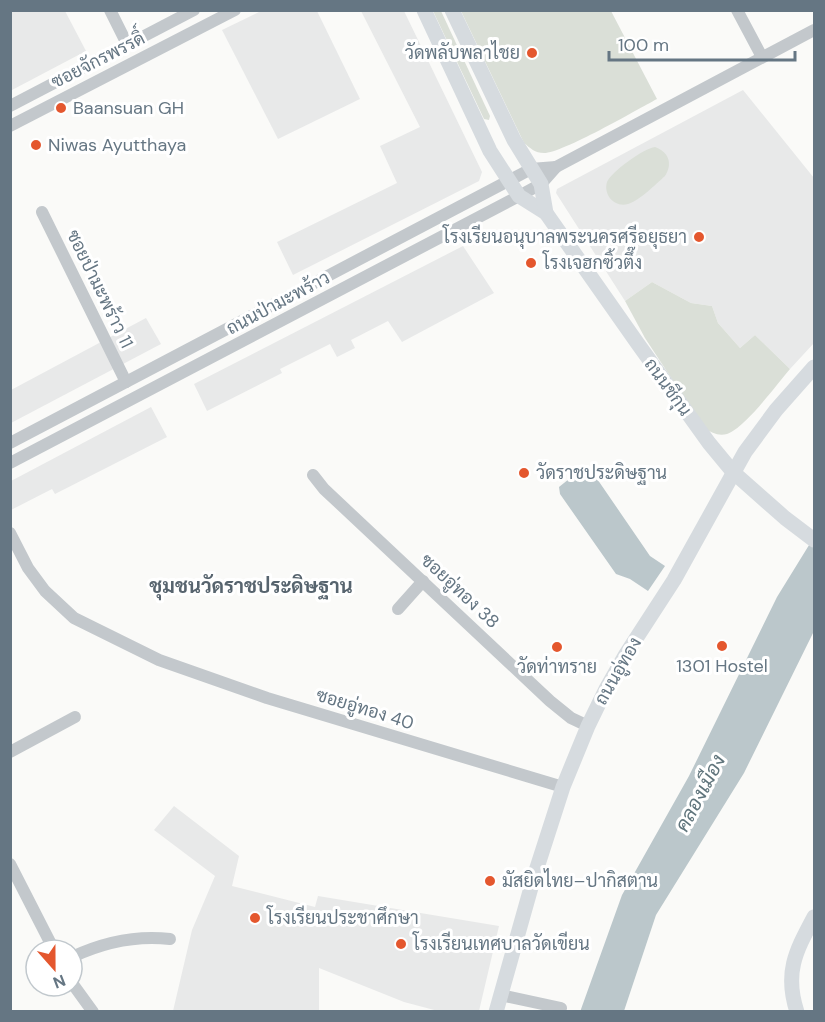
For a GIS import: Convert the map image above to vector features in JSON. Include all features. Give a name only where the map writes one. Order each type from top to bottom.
[{"type":"main road","name":"ถนนชีกุน","points":[[424,10],[490,151],[519,196],[546,213],[709,443],[733,472],[798,529],[814,540]]},
{"type":"main road","name":"ถนนชีกุน","points":[[452,10],[510,134],[540,184],[546,213]]},
{"type":"main road","name":"ถนนอู่ทอง","points":[[496,1011],[534,877],[563,787],[588,726],[626,654],[703,531],[733,472],[776,410],[814,368]]},
{"type":"main road","points":[[797,1011],[791,988],[791,974],[795,956],[814,916]]},
{"type":"street","points":[[110,10],[127,44]]},
{"type":"street","name":"ซอยจักรพรรดิ์","points":[[10,106],[194,10]]},
{"type":"street","name":"ซอยจักรพรรดิ์","points":[[12,121],[235,10]]},
{"type":"street","points":[[737,10],[762,57]]},
{"type":"street","name":"ถนนป่ามะพร้าว","points":[[10,463],[519,196],[540,184],[556,167],[814,30]]},
{"type":"street","name":"ถนนป่ามะพร้าว","points":[[10,443],[531,169],[556,167]]},
{"type":"street","name":"ซอยป่ามะพร้าว 11","points":[[42,212],[126,382]]},
{"type":"street","name":"ซอยอู่ทอง 38","points":[[313,475],[324,489],[550,701],[571,718],[588,726]]},
{"type":"street","name":"ซอยอู่ทอง 40","points":[[10,533],[28,568],[45,591],[74,618],[159,660],[267,698],[563,787]]},
{"type":"street","points":[[398,609],[423,581]]},
{"type":"street","points":[[10,752],[75,717]]},
{"type":"street","points":[[10,864],[48,938]]},
{"type":"street","points":[[84,951],[134,937],[170,939]]},
{"type":"street","points":[[500,995],[561,1008]]},
{"type":"street","points":[[83,998],[93,1011]]},
{"type":"shaded area","points":[[11,10],[65,11],[86,51],[12,90],[10,86]]},
{"type":"shaded area","points":[[261,11],[317,11],[360,99],[278,139],[222,30]]},
{"type":"shaded area","points":[[361,11],[404,11],[482,172],[479,181],[293,275],[277,242],[397,183],[380,146],[420,127]]},
{"type":"shaded area","points":[[433,11],[441,11],[490,116],[489,120],[484,119]]},
{"type":"shaded area","points":[[461,11],[611,11],[657,99],[567,146],[544,153],[535,151],[524,143]]},
{"type":"shaded area","name":"โรงเรียนอนุบาลพระนครศรีอยุธยา","points":[[743,90],[814,178],[814,343],[790,369],[755,335],[740,348],[718,323],[712,306],[691,303],[652,282],[625,301],[556,193],[557,189]]},
{"type":"shaded area","points":[[655,147],[664,152],[668,159],[669,167],[665,176],[647,192],[628,204],[619,204],[611,199],[606,187],[610,178],[636,156]]},
{"type":"shaded area","points":[[463,246],[494,293],[402,342],[388,321],[351,340],[355,348],[337,357],[330,344],[280,369],[282,373],[207,411],[194,384]]},
{"type":"shaded area","points":[[652,282],[691,303],[712,306],[718,323],[740,348],[755,335],[790,369],[751,415],[727,434],[715,434],[704,428],[645,338],[625,301]]},
{"type":"shaded area","points":[[146,318],[161,344],[11,423],[11,390]]},
{"type":"shaded area","points":[[151,407],[167,437],[55,494],[52,489],[11,510],[11,481]]},
{"type":"shaded area","points":[[174,806],[239,856],[232,886],[315,907],[318,896],[499,926],[479,1011],[438,1011],[404,1002],[319,968],[319,1011],[173,1011],[192,930],[215,876],[154,830]]},
{"type":"water","points":[[584,467],[591,470],[650,556],[665,566],[648,591],[630,579],[616,574],[560,494],[559,487]]},
{"type":"water","name":"คลองเมือง","points":[[814,537],[814,631],[744,773],[656,915],[624,1011],[580,1012],[622,895],[689,776],[777,597]]},
{"type":"place","name":"วัดพลับพลาไชย","points":[[532,53]]},
{"type":"place","name":"Baansuan GH","points":[[61,108]]},
{"type":"place","name":"Niwas Ayutthaya","points":[[36,145]]},
{"type":"place","name":"โรงเรียนอนุบาลพระนครศรีอยุธยา","points":[[699,237]]},
{"type":"place","name":"โรงเจฮกซิ้วตึ๊ง","points":[[531,263]]},
{"type":"place","name":"วัดราชประดิษฐาน","points":[[524,473]]},
{"type":"place","name":"1301 Hostel","points":[[722,646]]},
{"type":"place","name":"วัดท่าทราย","points":[[557,647]]},
{"type":"place","name":"มัสยิดไทย–ปากิสตาน","points":[[490,881]]},
{"type":"place","name":"โรงเรียนประชาศึกษา","points":[[255,918]]},
{"type":"place","name":"โรงเรียนเทศบาลวัดเขียน","points":[[401,944]]},
{"type":"district","name":"ชุมชนวัดราชประดิษฐาน","points":[[251,586]]}]
